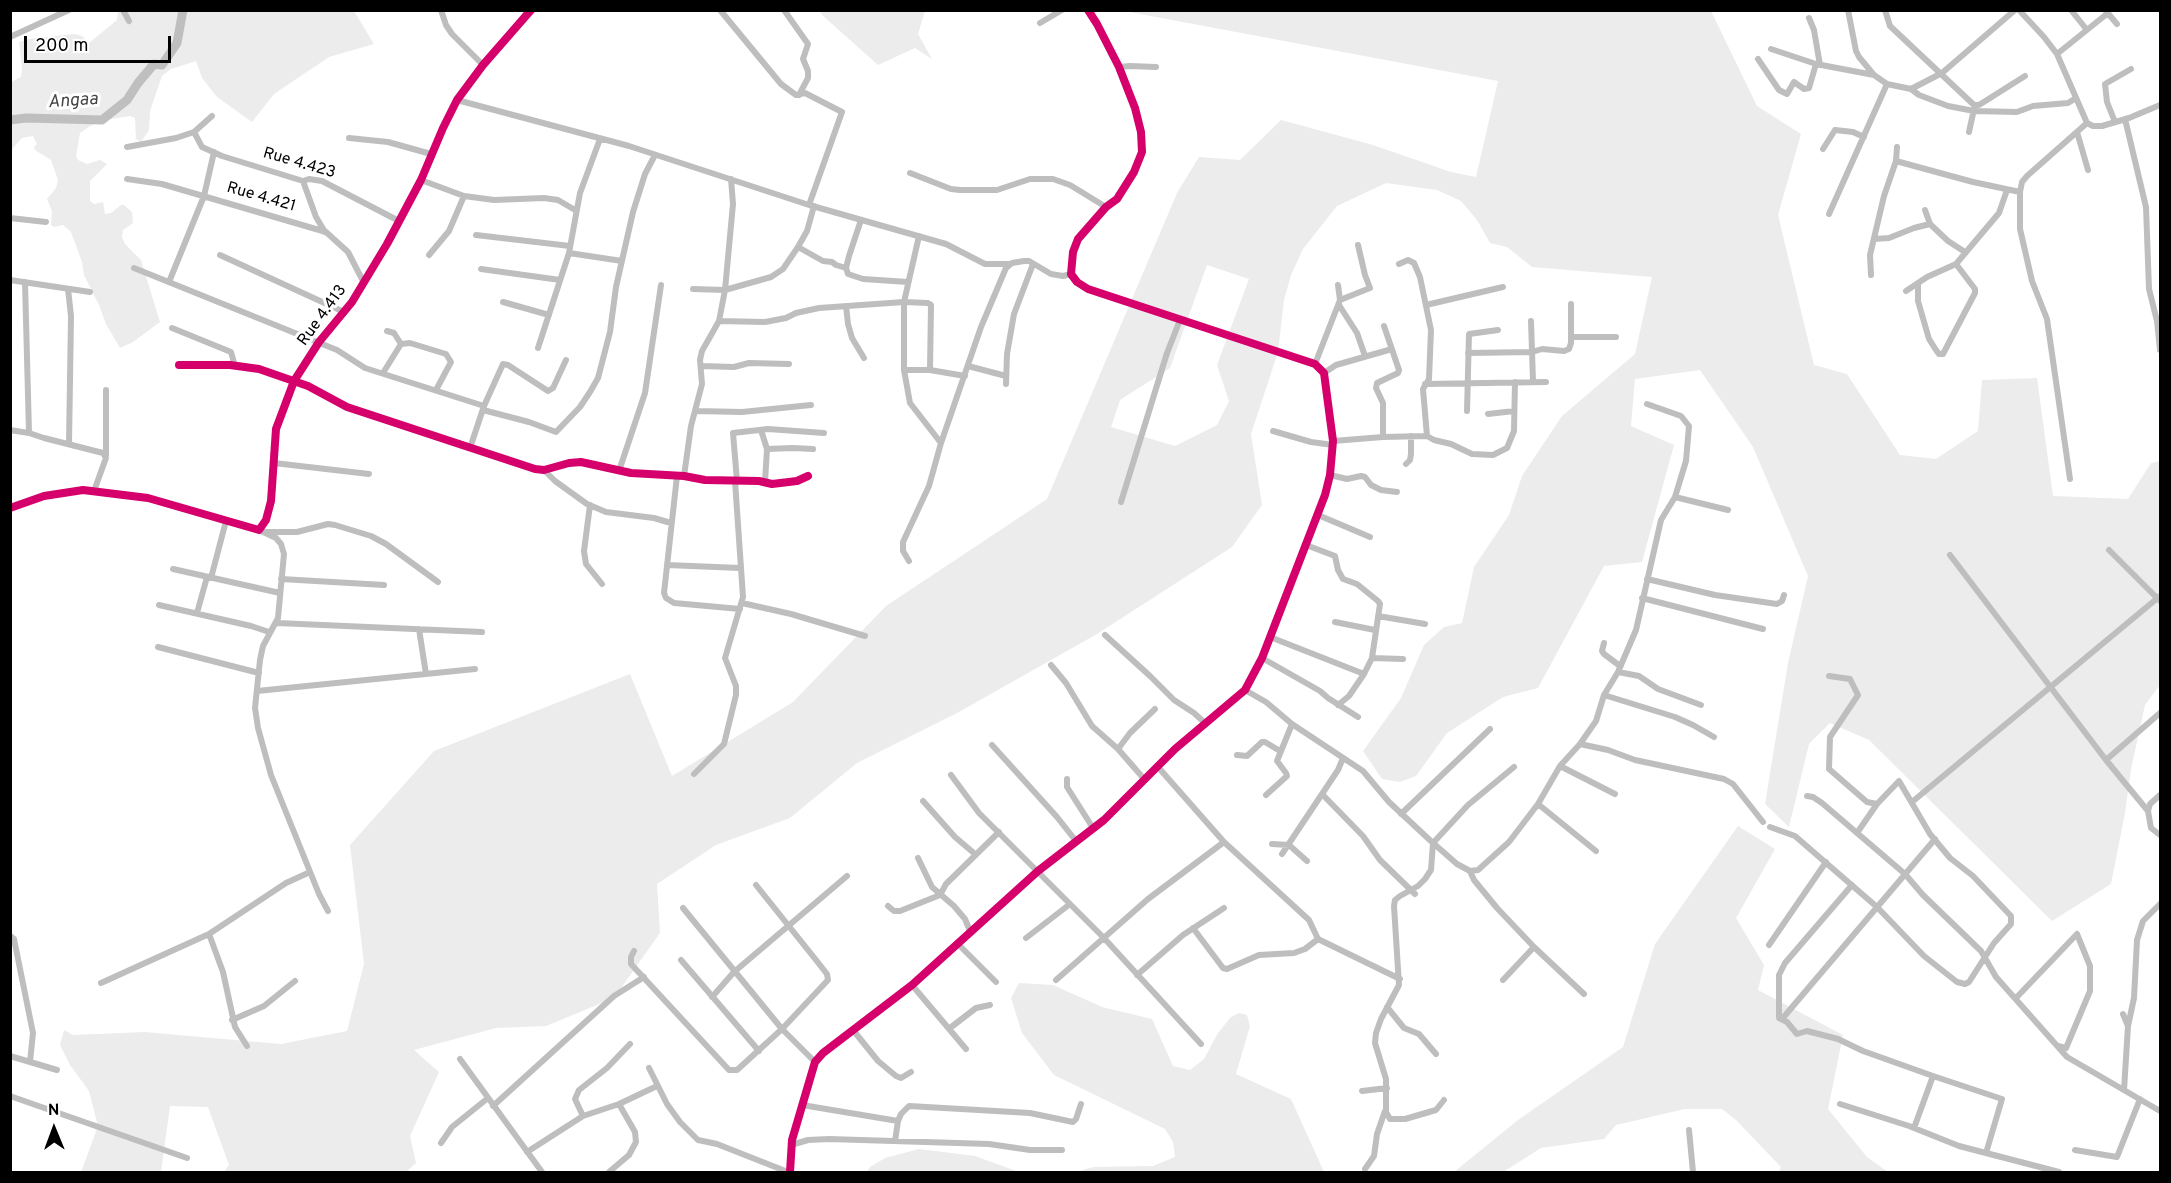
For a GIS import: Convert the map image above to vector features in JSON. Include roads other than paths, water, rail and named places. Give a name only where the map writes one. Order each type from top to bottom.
[{"type":"street","points":[[123,10],[129,21]]},
{"type":"street","points":[[441,10],[452,34],[483,65]]},
{"type":"street","name":"Rue 4.413","points":[[262,531],[268,512],[276,429],[294,381],[319,342],[352,302],[399,221],[421,180],[457,100],[483,65],[531,10]]},
{"type":"street","points":[[693,289],[725,290],[771,278],[783,269],[807,231],[811,206],[843,115],[841,110],[808,94],[799,96],[781,84],[720,10]]},
{"type":"street","points":[[784,10],[808,44],[803,59],[808,78],[799,96]]},
{"type":"street","points":[[1040,23],[1062,10]]},
{"type":"street","points":[[649,1068],[657,1086],[680,1122],[701,1141],[717,1144],[789,1173],[791,1145],[815,1062],[912,985],[1038,872],[1122,804],[1205,723],[1245,690],[1262,658],[1318,515],[1330,475],[1333,443],[1324,373],[1315,364],[1088,290],[1071,274],[1073,252],[1078,239],[1106,207],[1117,199],[1134,172],[1142,152],[1141,132],[1135,108],[1119,67],[1088,10]]},
{"type":"street","points":[[1848,10],[1856,51],[1874,75],[1887,84],[1911,89],[1948,106],[2017,112],[2033,106],[2068,103],[2076,98]]},
{"type":"street","points":[[1885,10],[1890,26],[1942,73],[1974,108]]},
{"type":"street","points":[[1911,89],[1942,73],[2017,10],[2044,37],[2057,54],[2087,123],[2093,126],[2115,122],[2160,105]]},
{"type":"street","points":[[2071,10],[2087,30]]},
{"type":"street","points":[[10,37],[68,11]]},
{"type":"street","points":[[2057,54],[2107,12],[2117,24]]},
{"type":"street","points":[[1758,59],[1779,90],[1787,94],[1794,82],[1804,89],[1809,88],[1818,64],[1814,30],[1809,18]]},
{"type":"street","points":[[1771,49],[1818,64],[1874,75]]},
{"type":"street","points":[[1119,67],[1156,67]]},
{"type":"street","points":[[2115,122],[2107,102],[2105,84],[2131,69]]},
{"type":"street","points":[[1969,132],[1974,108],[2025,76]]},
{"type":"street","points":[[1829,214],[1887,84]]},
{"type":"street","points":[[457,100],[655,155],[811,206],[946,244],[985,264],[1009,264],[1024,261],[1057,276],[1071,274]]},
{"type":"street","points":[[128,147],[176,138],[194,132],[212,116]]},
{"type":"street","points":[[2125,119],[2146,207],[2149,289],[2157,321],[2160,350]]},
{"type":"street","points":[[2070,479],[2047,319],[2032,281],[2020,229],[2020,192],[2022,182],[2027,176],[2087,123]]},
{"type":"street","points":[[1823,149],[1834,130],[1853,132],[1864,137]]},
{"type":"street","name":"Rue 4.423","points":[[194,132],[202,147],[222,156],[303,181],[309,179],[322,181],[399,221]]},
{"type":"street","points":[[2077,132],[2088,170]]},
{"type":"street","points":[[349,138],[388,142],[431,154]]},
{"type":"street","points":[[538,348],[569,250],[575,210],[600,139]]},
{"type":"street","points":[[1871,275],[1870,255],[1884,196],[1896,161],[1897,147]]},
{"type":"street","points":[[169,282],[204,196],[214,152]]},
{"type":"street","points":[[134,268],[319,342],[337,350],[365,368],[436,390],[555,432],[580,407],[594,385],[602,365],[622,261],[642,183],[655,155]]},
{"type":"street","points":[[1896,161],[2020,192]]},
{"type":"street","points":[[910,173],[951,189],[960,190],[997,190],[1030,179],[1053,179],[1070,184],[1106,207]]},
{"type":"street","name":"Rue 4.421","points":[[127,179],[162,184],[326,232],[348,252],[363,281]]},
{"type":"street","points":[[730,179],[733,193],[732,224],[725,290],[720,321],[702,351],[703,381],[670,523],[664,593],[669,602],[741,606],[792,614],[865,636]]},
{"type":"street","points":[[421,180],[464,196],[494,200],[544,198],[558,200],[575,210]]},
{"type":"street","points":[[303,181],[316,217],[326,232]]},
{"type":"street","points":[[1906,291],[1956,264],[1999,213],[2007,190]]},
{"type":"street","points":[[429,255],[449,231],[464,196]]},
{"type":"street","points":[[1925,210],[1930,224],[1948,242],[1965,252]]},
{"type":"street","points":[[10,218],[46,222]]},
{"type":"street","points":[[861,220],[846,268],[848,273],[863,279],[908,282]]},
{"type":"street","points":[[1874,239],[1889,238],[1930,224]]},
{"type":"street","points":[[476,235],[622,261]]},
{"type":"street","points":[[919,236],[904,302],[904,370],[910,403],[941,442]]},
{"type":"street","points":[[1339,303],[1370,288],[1358,245]]},
{"type":"street","points":[[798,247],[823,261],[846,268]]},
{"type":"street","points":[[220,255],[344,312]]},
{"type":"street","points":[[1399,264],[1408,260],[1414,263],[1431,330],[1429,378],[1423,389],[1427,436]]},
{"type":"street","points":[[909,561],[903,551],[903,542],[929,486],[941,442],[991,300],[1009,264]]},
{"type":"street","points":[[1006,384],[1014,314],[1033,264]]},
{"type":"street","points":[[1918,283],[1918,301],[1929,339],[1939,354],[1943,354],[1975,293],[1975,289],[1956,264]]},
{"type":"street","points":[[481,269],[560,280]]},
{"type":"street","points":[[10,280],[90,292]]},
{"type":"street","points":[[25,282],[29,433]]},
{"type":"street","points":[[619,471],[645,393],[661,285]]},
{"type":"street","points":[[1315,364],[1339,303],[1338,285]]},
{"type":"street","points":[[1426,305],[1503,287]]},
{"type":"street","points":[[69,290],[71,316],[69,444]]},
{"type":"street","points":[[502,302],[549,315]]},
{"type":"street","points":[[720,321],[765,322],[786,318],[804,311],[846,306],[904,302],[928,303],[931,305],[930,370]]},
{"type":"street","points":[[1339,303],[1358,333],[1365,356]]},
{"type":"street","points":[[1468,353],[1532,352],[1542,349],[1564,351],[1569,349],[1572,337],[1571,304]]},
{"type":"street","points":[[846,306],[852,338],[864,358]]},
{"type":"street","points":[[1121,502],[1167,353],[1180,320]]},
{"type":"street","points":[[1531,321],[1533,381]]},
{"type":"street","points":[[1383,437],[1383,403],[1376,388],[1377,383],[1398,373],[1384,326]]},
{"type":"street","points":[[172,328],[231,352],[235,366]]},
{"type":"street","points":[[1467,411],[1469,334],[1498,330]]},
{"type":"street","points":[[387,332],[394,333],[402,344]]},
{"type":"street","points":[[1572,337],[1616,337]]},
{"type":"street","points":[[383,373],[402,344],[410,343],[449,357],[450,365],[436,390]]},
{"type":"street","points":[[1324,373],[1336,365],[1392,349]]},
{"type":"street","points":[[470,448],[503,364],[548,391],[553,388],[566,360]]},
{"type":"street","points":[[701,366],[734,367],[749,363],[789,364]]},
{"type":"street","points":[[179,365],[259,369],[294,381],[347,407],[521,465],[544,470],[574,462],[619,471],[772,484],[797,481],[808,476]]},
{"type":"street","points":[[968,366],[1006,376]]},
{"type":"street","points":[[904,370],[930,370],[965,376]]},
{"type":"street","points":[[1273,431],[1311,442],[1333,443],[1383,437],[1427,436],[1472,454],[1494,455],[1507,448],[1514,431],[1515,382]]},
{"type":"street","points":[[1425,384],[1546,382]]},
{"type":"street","points":[[94,491],[106,458],[106,390]]},
{"type":"street","points":[[1470,871],[1478,870],[1509,842],[1538,804],[1560,766],[1580,744],[1596,721],[1604,695],[1619,669],[1636,630],[1661,520],[1675,497],[1686,461],[1689,426],[1681,416],[1647,404]]},
{"type":"street","points":[[695,411],[742,412],[811,405]]},
{"type":"street","points":[[1488,414],[1514,411]]},
{"type":"street","points":[[10,430],[96,450],[106,455]]},
{"type":"street","points":[[694,774],[719,751],[727,738],[736,689],[725,654],[741,606],[733,433],[761,430],[824,433]]},
{"type":"street","points":[[761,430],[767,449],[765,482]]},
{"type":"street","points":[[1406,464],[1410,460],[1411,436]]},
{"type":"street","points":[[767,449],[813,449]]},
{"type":"street","points":[[274,463],[369,474]]},
{"type":"street","points":[[544,470],[590,505],[606,512],[654,518],[670,523]]},
{"type":"street","points":[[1330,475],[1347,479],[1365,477],[1371,485],[1381,490],[1397,492]]},
{"type":"street","points":[[10,508],[66,491],[94,491],[148,498],[262,531],[276,538],[284,549],[277,623],[262,646],[255,708],[271,775],[328,911]]},
{"type":"street","points":[[1675,497],[1728,510]]},
{"type":"street","points":[[590,505],[584,551],[586,564],[602,584]]},
{"type":"street","points":[[1318,515],[1370,537]]},
{"type":"street","points":[[197,613],[225,521]]},
{"type":"street","points":[[262,531],[297,532],[328,524],[334,525],[371,536],[386,544],[438,582]]},
{"type":"street","points":[[1306,545],[1335,556],[1343,579],[1357,584],[1378,601],[1372,658],[1349,696],[1338,705]]},
{"type":"street","points":[[1912,802],[2160,599],[2109,550]]},
{"type":"street","points":[[1950,555],[2148,812]]},
{"type":"street","points":[[667,565],[740,568]]},
{"type":"street","points":[[173,569],[280,594]]},
{"type":"street","points":[[281,579],[384,585]]},
{"type":"street","points":[[1647,579],[1715,595],[1777,604],[1782,602],[1784,595]]},
{"type":"street","points":[[1642,598],[1763,629]]},
{"type":"street","points":[[159,605],[269,632]]},
{"type":"street","points":[[1378,616],[1425,624]]},
{"type":"street","points":[[1335,622],[1375,630]]},
{"type":"street","points":[[277,623],[482,633]]},
{"type":"street","points":[[419,629],[426,674]]},
{"type":"street","points":[[1105,635],[1174,700],[1205,723]]},
{"type":"street","points":[[1270,638],[1364,674]]},
{"type":"street","points":[[1604,643],[1602,651],[1619,669],[1639,676],[1658,689],[1701,705]]},
{"type":"street","points":[[158,647],[259,673]]},
{"type":"street","points":[[1262,658],[1320,691],[1358,717]]},
{"type":"street","points":[[1372,658],[1403,659]]},
{"type":"street","points":[[1051,665],[1066,683],[1092,726],[1118,749],[1145,780]]},
{"type":"street","points":[[257,691],[475,669]]},
{"type":"street","points":[[1829,676],[1850,679],[1858,695],[1830,737],[1829,769],[1867,802],[1877,804]]},
{"type":"street","points":[[1245,690],[1266,702],[1292,724],[1363,771],[1401,814],[1457,864],[1470,871],[1497,908],[1584,994]]},
{"type":"street","points":[[1604,695],[1675,717],[1714,737]]},
{"type":"street","points":[[1118,749],[1130,733],[1155,709]]},
{"type":"street","points":[[2106,760],[2160,713]]},
{"type":"street","points":[[1266,795],[1287,776],[1277,761],[1292,724]]},
{"type":"street","points":[[1401,814],[1490,729]]},
{"type":"street","points":[[1237,755],[1247,756],[1262,742],[1280,751]]},
{"type":"street","points":[[1580,744],[1608,750],[1635,760],[1724,779],[1733,784],[1763,822]]},
{"type":"street","points":[[992,745],[1076,841]]},
{"type":"street","points":[[1282,854],[1338,770],[1343,758]]},
{"type":"street","points":[[1560,766],[1615,794]]},
{"type":"street","points":[[1158,767],[1224,842],[1293,908],[1309,920],[1318,939],[1400,979]]},
{"type":"street","points":[[1444,1100],[1436,1110],[1397,1120],[1387,1116],[1387,1088],[1375,1043],[1376,1033],[1399,986],[1400,979],[1395,900],[1413,892],[1431,870],[1433,843],[1468,806],[1514,767]]},
{"type":"street","points":[[951,775],[967,800],[1103,937],[1201,1044]]},
{"type":"street","points":[[1067,779],[1067,787],[1093,828]]},
{"type":"street","points":[[1770,827],[1790,832],[1877,907],[1924,956],[1960,984],[1969,982],[1984,956],[2011,924],[2012,916],[1973,876],[1950,858],[1919,819],[1899,780],[1877,804],[1857,833]]},
{"type":"street","points":[[1322,795],[1345,815],[1368,841],[1380,860],[1413,892]]},
{"type":"street","points":[[2160,795],[2150,804],[2148,812],[2151,828],[2160,835]]},
{"type":"street","points":[[1807,796],[1813,797],[1905,874],[1984,956],[1996,977],[2067,1057],[2160,1111]]},
{"type":"street","points":[[922,801],[949,831],[975,854]]},
{"type":"street","points":[[1538,804],[1596,851]]},
{"type":"street","points":[[888,906],[894,911],[900,911],[940,895],[946,884],[999,832]]},
{"type":"street","points":[[1782,1019],[1935,839]]},
{"type":"street","points":[[1056,980],[1148,899],[1224,842]]},
{"type":"street","points":[[1272,844],[1289,845],[1307,861]]},
{"type":"street","points":[[918,858],[932,887],[954,906],[965,919],[970,931]]},
{"type":"street","points":[[1769,945],[1826,862]]},
{"type":"street","points":[[101,983],[209,934],[291,880],[310,872]]},
{"type":"street","points":[[712,997],[734,972],[847,876]]},
{"type":"street","points":[[634,951],[630,961],[729,1070],[737,1070],[782,1029],[828,980],[827,974],[756,885]]},
{"type":"street","points":[[1852,885],[1785,963],[1779,975],[1779,1018],[1787,1022],[1797,1034],[1807,1031],[1838,1039],[1863,1051],[2002,1099],[1986,1153]]},
{"type":"street","points":[[1026,938],[1070,904]]},
{"type":"street","points":[[2124,1090],[2128,1026],[2134,998],[2137,940],[2143,921],[2160,904]]},
{"type":"street","points":[[683,908],[782,1029],[815,1062]]},
{"type":"street","points":[[1137,975],[1193,928],[1224,908]]},
{"type":"street","points":[[1193,928],[1223,968],[1227,969],[1259,955],[1280,955],[1305,949],[1318,939]]},
{"type":"street","points":[[209,934],[225,981],[232,1020],[247,1046]]},
{"type":"street","points":[[2016,998],[2077,934],[2090,966],[2090,991],[2066,1048],[2057,1046]]},
{"type":"street","points":[[10,936],[14,939],[33,1033],[30,1062]]},
{"type":"street","points":[[957,943],[996,982]]},
{"type":"street","points":[[1503,980],[1534,947]]},
{"type":"street","points":[[681,960],[759,1051]]},
{"type":"street","points":[[493,1106],[614,996],[644,977]]},
{"type":"street","points":[[232,1020],[264,1006],[296,981]]},
{"type":"street","points":[[912,985],[966,1049]]},
{"type":"street","points":[[950,1028],[976,1008],[990,1005]]},
{"type":"street","points":[[1388,1007],[1404,1028],[1419,1034],[1436,1054]]},
{"type":"street","points":[[2123,1014],[2128,1026]]},
{"type":"street","points":[[853,1030],[878,1060],[896,1076],[901,1078],[911,1072]]},
{"type":"street","points":[[583,1116],[575,1099],[579,1090],[607,1068],[630,1044]]},
{"type":"street","points":[[10,1056],[57,1070]]},
{"type":"street","points":[[460,1059],[542,1173]]},
{"type":"street","points":[[1914,1128],[1933,1076]]},
{"type":"street","points":[[527,1152],[583,1116],[619,1104],[657,1086]]},
{"type":"street","points":[[1362,1091],[1387,1088]]},
{"type":"street","points":[[10,1096],[187,1158]]},
{"type":"street","points":[[441,1143],[452,1127],[488,1098]]},
{"type":"street","points":[[2074,1150],[2116,1157],[2140,1099]]},
{"type":"street","points":[[609,1173],[629,1155],[636,1142],[635,1132],[619,1104]]},
{"type":"street","points":[[895,1141],[898,1121],[904,1110],[914,1105],[1030,1113],[1073,1122],[1081,1104]]},
{"type":"street","points":[[1840,1104],[1914,1128],[1959,1146],[2059,1173]]},
{"type":"street","points":[[802,1105],[898,1121]]},
{"type":"street","points":[[1365,1169],[1374,1156],[1379,1128],[1387,1105]]},
{"type":"street","points":[[1689,1130],[1693,1173]]},
{"type":"street","points":[[791,1145],[808,1140],[829,1138],[989,1144],[1030,1150],[1062,1150]]},
{"type":"waterway","name":"Angaa","points":[[10,120],[26,118],[102,120],[127,100],[154,64],[162,65],[177,43],[183,10]]}]
